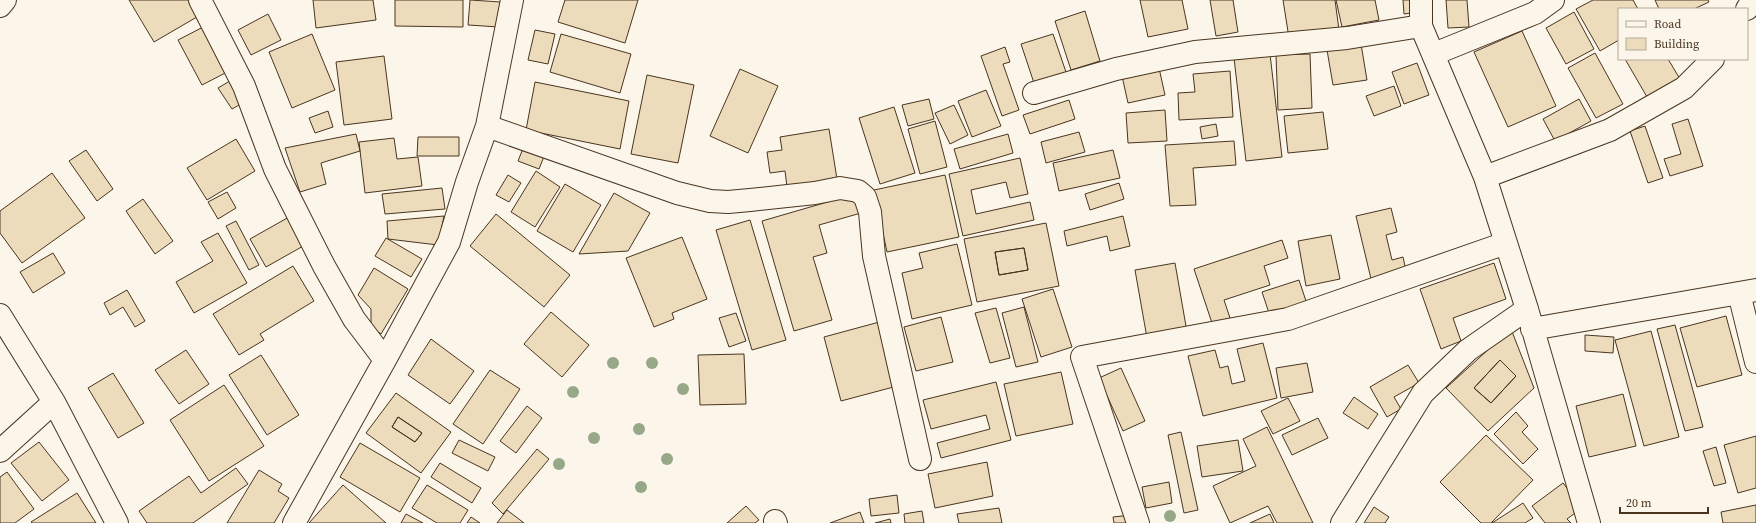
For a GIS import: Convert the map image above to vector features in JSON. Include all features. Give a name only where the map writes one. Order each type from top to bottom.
[{"type":"street","points":[[0,6],[5,0]]},
{"type":"street","points":[[200,0],[244,86],[275,169],[324,266],[354,319],[385,360]]},
{"type":"street","points":[[294,523],[385,360],[448,242],[466,182],[487,126],[512,0]]},
{"type":"street","points":[[1421,0],[1421,26],[1485,177],[1530,319],[1589,523]]},
{"type":"street","points":[[1434,54],[1536,13],[1553,0]]},
{"type":"street","points":[[1034,93],[1116,69],[1195,52],[1347,38],[1421,26]]},
{"type":"street","points":[[1485,177],[1610,130],[1684,88],[1712,60]]},
{"type":"street","points":[[487,126],[677,193],[710,201],[728,202],[750,200],[815,193],[840,188],[858,191],[866,197],[870,212],[874,256],[920,459]]},
{"type":"street","points":[[1138,523],[1082,357],[1288,319],[1506,243]]},
{"type":"street","points":[[1342,523],[1424,393],[1468,350],[1530,319],[1748,292],[1756,362]]},
{"type":"street","points":[[0,315],[54,402],[116,523]]},
{"type":"street","points":[[0,451],[54,402]]},
{"type":"building","points":[[129,0],[194,0],[202,14],[154,42]]},
{"type":"building","points":[[313,0],[373,0],[376,20],[316,28]]},
{"type":"building","points":[[395,0],[463,0],[463,27],[395,26]]},
{"type":"building","points":[[470,0],[501,2],[499,27],[468,25]]},
{"type":"building","points":[[565,0],[638,0],[625,43],[558,22]]},
{"type":"building","points":[[1140,0],[1182,0],[1188,29],[1148,37]]},
{"type":"building","points":[[1210,0],[1233,0],[1238,32],[1216,36]]},
{"type":"building","points":[[1283,0],[1335,0],[1339,30],[1289,38]]},
{"type":"building","points":[[1336,0],[1375,0],[1379,20],[1342,27]]},
{"type":"building","points":[[1403,0],[1417,0],[1418,12],[1404,14]]},
{"type":"building","points":[[1446,0],[1467,0],[1469,27],[1448,28]]},
{"type":"building","points":[[1593,0],[1633,0],[1637,8],[1618,8],[1618,41],[1600,51],[1576,9]]},
{"type":"building","points":[[1655,0],[1708,0],[1709,2],[1696,8],[1659,8]]},
{"type":"building","points":[[1085,11],[1100,61],[1071,70],[1055,21]]},
{"type":"building","points":[[1574,12],[1594,49],[1566,64],[1546,28]]},
{"type":"building","points":[[268,14],[281,40],[251,55],[238,30]]},
{"type":"building","points":[[207,25],[231,70],[202,85],[178,40]]},
{"type":"building","points":[[535,30],[555,34],[548,64],[528,60]]},
{"type":"building","points":[[1522,31],[1556,106],[1508,127],[1474,52]]},
{"type":"building","points":[[312,34],[335,90],[292,108],[269,52]]},
{"type":"building","points":[[561,34],[631,54],[620,93],[550,72]]},
{"type":"building","points":[[1053,34],[1067,75],[1035,86],[1021,44]]},
{"type":"building","points":[[1361,44],[1367,80],[1333,85],[1327,50]]},
{"type":"building","points":[[1005,47],[1010,62],[1003,64],[1019,110],[1002,116],[981,56]]},
{"type":"building","points":[[1595,53],[1623,104],[1596,118],[1568,68]]},
{"type":"building","points":[[1270,54],[1282,157],[1246,161],[1234,58]]},
{"type":"building","points":[[1310,54],[1312,108],[1278,110],[1276,55]]},
{"type":"building","points":[[384,56],[392,119],[344,125],[336,62]]},
{"type":"building","points":[[1626,60],[1669,60],[1680,79],[1647,97]]},
{"type":"building","points":[[1417,63],[1429,95],[1404,104],[1392,72]]},
{"type":"building","points":[[1159,68],[1165,95],[1128,103],[1122,76]]},
{"type":"building","points":[[740,69],[778,86],[748,153],[710,136]]},
{"type":"building","points":[[1230,71],[1233,117],[1179,120],[1178,93],[1195,92],[1193,74]]},
{"type":"building","points":[[647,75],[694,85],[678,163],[631,154]]},
{"type":"building","points":[[235,78],[248,100],[232,109],[218,88]]},
{"type":"building","points":[[535,82],[629,101],[620,149],[526,130]]},
{"type":"building","points":[[1394,86],[1401,106],[1374,116],[1366,96]]},
{"type":"building","points":[[986,90],[1001,126],[972,137],[958,101]]},
{"type":"building","points":[[929,99],[934,119],[908,126],[902,105]]},
{"type":"building","points":[[1579,99],[1591,121],[1555,141],[1543,119]]},
{"type":"building","points":[[1069,100],[1075,119],[1030,134],[1023,115]]},
{"type":"building","points":[[954,105],[968,135],[950,144],[935,113]]},
{"type":"building","points":[[894,107],[915,173],[880,184],[859,118]]},
{"type":"building","points":[[1165,110],[1167,141],[1128,143],[1126,113]]},
{"type":"building","points":[[328,111],[333,127],[315,133],[309,118]]},
{"type":"building","points":[[1323,112],[1328,149],[1288,153],[1284,116]]},
{"type":"building","points":[[1688,119],[1703,166],[1670,176],[1664,159],[1681,154],[1672,124]]},
{"type":"building","points":[[935,121],[947,167],[920,174],[908,129]]},
{"type":"building","points":[[1216,124],[1218,136],[1202,139],[1200,127]]},
{"type":"building","points":[[1645,126],[1663,178],[1648,183],[1630,131]]},
{"type":"building","points":[[829,129],[837,179],[787,187],[785,171],[770,173],[767,152],[782,150],[780,137]]},
{"type":"building","points":[[1079,132],[1085,152],[1046,163],[1041,142]]},
{"type":"building","points":[[356,134],[360,151],[321,163],[326,184],[300,192],[285,148]]},
{"type":"building","points":[[1008,134],[1013,153],[960,169],[954,149]]},
{"type":"building","points":[[418,137],[459,137],[459,156],[417,156]]},
{"type":"building","points":[[394,138],[397,159],[418,157],[422,186],[365,193],[359,142]]},
{"type":"building","points":[[236,139],[255,171],[207,200],[187,168]]},
{"type":"building","points":[[1234,141],[1236,165],[1193,168],[1196,205],[1170,206],[1165,145]]},
{"type":"building","points":[[524,146],[545,154],[539,169],[518,161]]},
{"type":"building","points":[[86,150],[113,189],[97,201],[69,161]]},
{"type":"building","points":[[1113,150],[1120,178],[1059,191],[1053,163]]},
{"type":"building","points":[[1020,158],[1028,194],[1010,198],[1006,182],[971,190],[976,214],[1030,202],[1034,220],[963,236],[949,174]]},
{"type":"building","points":[[536,171],[560,187],[535,227],[511,212]]},
{"type":"building","points":[[52,173],[85,218],[22,263],[0,233],[0,211]]},
{"type":"building","points":[[508,175],[521,183],[509,202],[496,195]]},
{"type":"building","points":[[945,175],[959,237],[887,252],[874,190]]},
{"type":"building","points":[[1119,183],[1124,199],[1090,210],[1085,194]]},
{"type":"building","points":[[565,184],[601,205],[573,252],[537,231]]},
{"type":"building","points":[[442,188],[445,209],[385,214],[382,194]]},
{"type":"building","points":[[227,192],[236,208],[218,219],[208,202]]},
{"type":"building","points":[[614,193],[650,213],[628,251],[579,254]]},
{"type":"building","points":[[855,194],[861,213],[819,225],[827,253],[813,257],[832,320],[794,331],[762,221]]},
{"type":"building","points":[[143,199],[173,241],[155,254],[126,211]]},
{"type":"building","points":[[1391,208],[1397,232],[1386,235],[1392,260],[1403,257],[1407,275],[1372,283],[1356,216]]},
{"type":"building","points":[[496,214],[570,275],[544,307],[470,246]]},
{"type":"building","points":[[444,216],[438,245],[388,239],[387,221]]},
{"type":"building","points":[[1123,216],[1130,246],[1110,251],[1107,236],[1067,246],[1064,231]]},
{"type":"building","points":[[289,217],[305,245],[266,267],[250,239]]},
{"type":"building","points":[[750,220],[786,340],[752,350],[716,230]]},
{"type":"building","points":[[236,221],[259,265],[249,270],[226,226]]},
{"type":"building","points":[[1046,223],[1059,286],[977,302],[964,239]],"holes":[[[1024,248],[1028,270],[999,275],[995,252]]]},
{"type":"building","points":[[218,233],[247,283],[194,313],[176,282],[213,261],[201,242]]},
{"type":"building","points":[[1331,235],[1340,279],[1306,286],[1298,241]]},
{"type":"building","points":[[682,237],[707,299],[672,313],[674,319],[654,327],[626,258]]},
{"type":"building","points":[[386,238],[422,259],[411,277],[375,256]]},
{"type":"building","points":[[1282,240],[1288,258],[1264,266],[1270,285],[1224,300],[1230,318],[1212,323],[1194,269]]},
{"type":"building","points":[[957,244],[972,305],[912,319],[902,273],[923,268],[919,253]]},
{"type":"building","points":[[1024,248],[1028,270],[999,275],[995,252]]},
{"type":"building","points":[[53,253],[65,273],[33,293],[20,272]]},
{"type":"building","points":[[1175,263],[1187,332],[1147,338],[1135,270]]},
{"type":"building","points":[[1494,263],[1506,299],[1453,318],[1461,341],[1441,349],[1420,289]]},
{"type":"building","points":[[293,266],[314,301],[260,334],[264,340],[239,355],[213,314]]},
{"type":"building","points":[[374,268],[408,289],[381,334],[371,327],[371,309],[358,295]]},
{"type":"building","points":[[1299,280],[1307,304],[1270,316],[1262,292]]},
{"type":"building","points":[[1053,289],[1072,347],[1041,357],[1022,299]]},
{"type":"building","points":[[127,290],[145,321],[135,327],[123,307],[110,315],[104,303]]},
{"type":"building","points":[[1024,307],[1038,362],[1016,367],[1002,313]]},
{"type":"building","points":[[996,308],[1010,358],[990,363],[975,313]]},
{"type":"building","points":[[551,312],[589,345],[562,377],[524,344]]},
{"type":"building","points":[[736,313],[746,341],[729,347],[719,318]]},
{"type":"building","points":[[1726,316],[1742,375],[1697,387],[1680,328]]},
{"type":"building","points":[[941,317],[953,362],[916,371],[904,327]]},
{"type":"building","points":[[883,321],[901,385],[841,401],[824,337]]},
{"type":"building","points":[[1675,325],[1703,427],[1685,431],[1657,329]]},
{"type":"building","points":[[1511,329],[1534,388],[1488,431],[1446,388]],"holes":[[[1500,360],[1516,376],[1491,403],[1474,388]]]},
{"type":"building","points":[[1651,331],[1679,437],[1644,446],[1615,340]]},
{"type":"building","points":[[1585,335],[1614,337],[1613,353],[1585,351]]},
{"type":"building","points":[[431,339],[474,371],[450,404],[408,375]]},
{"type":"building","points":[[1263,343],[1277,398],[1203,416],[1188,356],[1215,350],[1220,368],[1228,366],[1232,384],[1245,381],[1237,349]]},
{"type":"building","points":[[186,350],[209,384],[179,404],[155,370]]},
{"type":"building","points":[[744,354],[746,404],[700,405],[698,355]]},
{"type":"building","points":[[261,355],[299,415],[267,435],[229,375]]},
{"type":"building","points":[[1500,360],[1516,376],[1491,403],[1474,388]]},
{"type":"building","points":[[1307,363],[1313,392],[1281,398],[1276,368]]},
{"type":"building","points":[[1408,365],[1419,383],[1394,397],[1401,409],[1387,417],[1370,387]]},
{"type":"building","points":[[1121,368],[1145,421],[1123,431],[1099,378]]},
{"type":"building","points":[[490,370],[520,389],[483,444],[453,424]]},
{"type":"building","points":[[1061,372],[1073,424],[1016,436],[1004,384]]},
{"type":"building","points":[[113,373],[144,423],[118,438],[88,388]]},
{"type":"building","points":[[996,382],[1011,440],[941,458],[937,443],[990,429],[986,415],[931,429],[923,400]]},
{"type":"building","points":[[224,385],[264,446],[209,481],[170,420]]},
{"type":"building","points":[[396,393],[451,432],[421,473],[366,433]],"holes":[[[398,417],[422,433],[415,442],[392,427]]]},
{"type":"building","points":[[1623,394],[1636,446],[1589,457],[1576,406]]},
{"type":"building","points":[[1354,397],[1378,414],[1368,429],[1343,413]]},
{"type":"building","points":[[1288,398],[1300,421],[1273,434],[1261,411]]},
{"type":"building","points":[[527,406],[542,418],[516,453],[500,441]]},
{"type":"building","points":[[1516,412],[1528,426],[1522,432],[1538,449],[1523,464],[1494,434]]},
{"type":"building","points":[[398,417],[422,433],[415,442],[392,427]]},
{"type":"building","points":[[1318,418],[1328,438],[1292,455],[1282,435]]},
{"type":"building","points":[[1267,427],[1313,523],[1277,523],[1268,506],[1230,523],[1213,486],[1256,466],[1243,439]]},
{"type":"building","points":[[1181,432],[1198,510],[1184,513],[1168,435]]},
{"type":"building","points":[[1486,435],[1533,480],[1491,523],[1481,523],[1440,482]]},
{"type":"building","points":[[1756,436],[1756,488],[1738,493],[1724,445]]},
{"type":"building","points":[[459,440],[495,457],[488,471],[452,453]]},
{"type":"building","points":[[1238,440],[1243,471],[1202,477],[1197,446]]},
{"type":"building","points":[[39,442],[69,480],[42,501],[11,463]]},
{"type":"building","points":[[360,443],[420,478],[400,512],[340,477]]},
{"type":"building","points":[[1716,447],[1726,483],[1714,486],[1703,451]]},
{"type":"building","points":[[537,449],[549,459],[503,514],[492,503]]},
{"type":"building","points":[[987,462],[993,496],[935,508],[928,474]]},
{"type":"building","points":[[440,463],[481,488],[472,503],[431,477]]},
{"type":"building","points":[[236,468],[248,484],[193,523],[147,523],[139,511],[189,476],[201,493]]},
{"type":"building","points":[[259,470],[282,484],[278,491],[289,498],[274,523],[227,523]]},
{"type":"building","points":[[7,472],[34,509],[15,523],[0,523],[0,477]]},
{"type":"building","points":[[1169,482],[1172,503],[1146,508],[1142,487]]},
{"type":"building","points":[[1563,483],[1574,497],[1579,510],[1567,519],[1571,523],[1545,523],[1532,506]]},
{"type":"building","points":[[343,485],[386,523],[309,523]]},
{"type":"building","points":[[427,485],[468,510],[460,523],[437,523],[412,508]]},
{"type":"building","points":[[77,493],[96,523],[31,522]]},
{"type":"building","points":[[897,495],[899,513],[871,516],[869,499]]},
{"type":"building","points":[[1523,503],[1533,518],[1525,523],[1492,523]]},
{"type":"building","points":[[1756,505],[1756,523],[1723,523],[1721,512]]},
{"type":"building","points":[[746,506],[759,520],[755,523],[727,523]]},
{"type":"building","points":[[1374,507],[1389,517],[1385,523],[1364,523]]},
{"type":"building","points":[[999,508],[1002,523],[959,523],[957,514]]},
{"type":"building","points":[[507,510],[524,523],[497,523]]},
{"type":"building","points":[[922,511],[924,523],[905,523],[904,514]]},
{"type":"building","points":[[860,512],[864,523],[830,523]]},
{"type":"building","points":[[406,514],[423,523],[401,523]]},
{"type":"building","points":[[1270,514],[1274,523],[1250,523]]},
{"type":"building","points":[[1131,515],[1132,523],[1114,523],[1113,517]]},
{"type":"building","points":[[471,517],[480,523],[467,523]]},
{"type":"building","points":[[890,519],[891,523],[875,523]]}]
